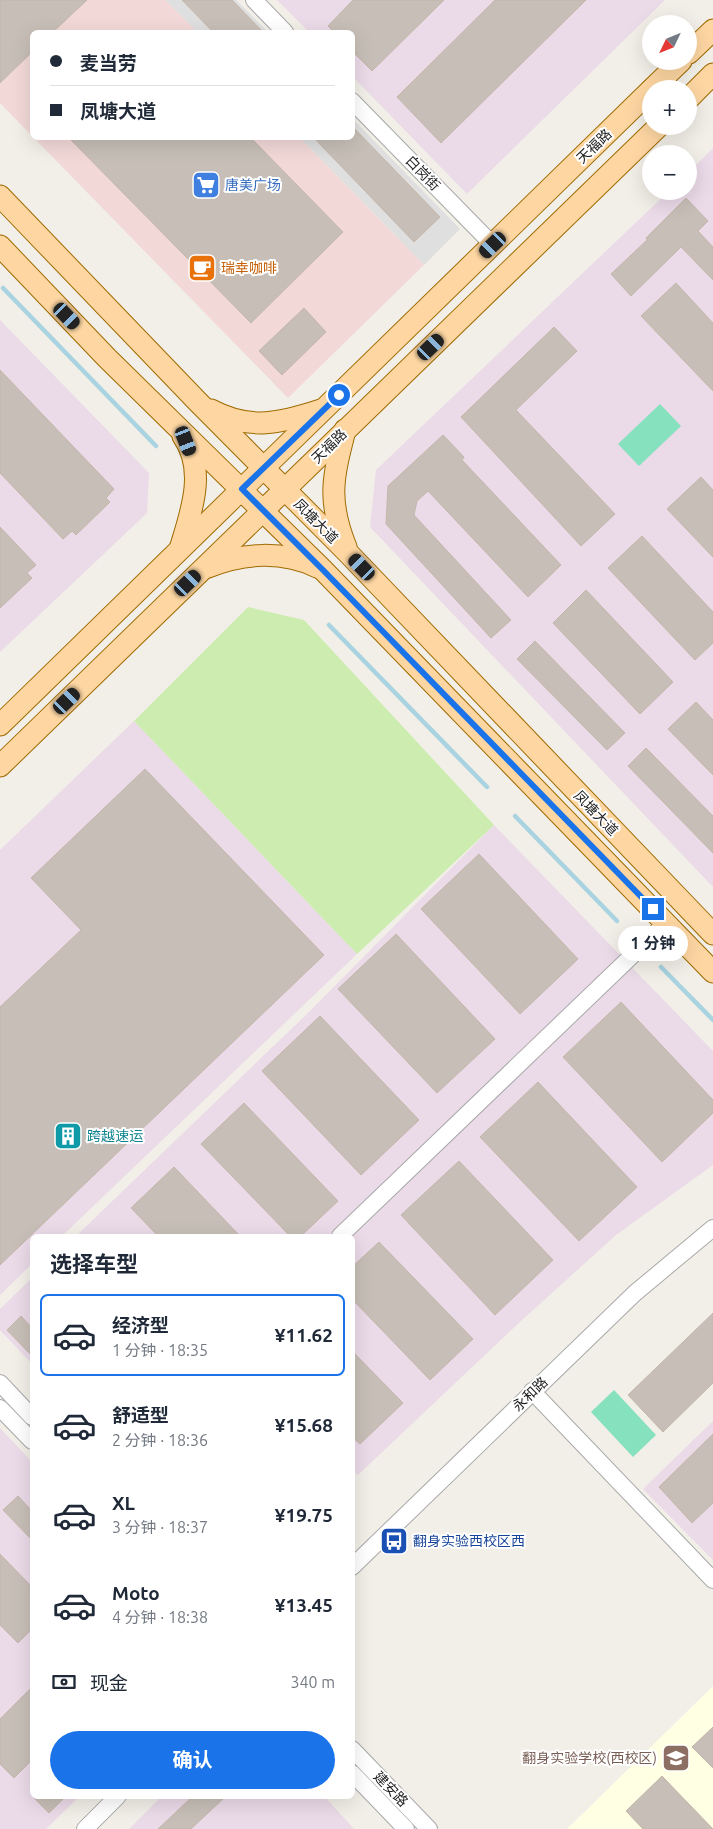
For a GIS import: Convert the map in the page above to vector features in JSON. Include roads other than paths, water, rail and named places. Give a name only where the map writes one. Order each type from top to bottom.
[{"type":"main road","points":[[698,44],[713,30]]},
{"type":"main road","name":"天福路","points":[[661,80],[672,70]]},
{"type":"main road","points":[[697,90],[713,74]]},
{"type":"main road","name":"天福路","points":[[0,725],[642,99]]},
{"type":"main road","name":"天福路","points":[[0,766],[650,135]]},
{"type":"main road","name":"凤塘大道","points":[[0,196],[198,402],[349,554],[713,934]]},
{"type":"main road","name":"凤塘大道","points":[[0,246],[108,358],[323,570],[713,972]]},
{"type":"main road","points":[[198,402],[241,422],[262,424],[282,422],[326,408]]},
{"type":"main road","points":[[170,418],[186,441],[194,460],[196,473],[195,493],[179,551]]},
{"type":"main road","points":[[345,430],[333,493],[334,513],[349,554]]},
{"type":"main road","points":[[201,570],[228,559],[249,556],[291,558],[307,562],[323,570]]},
{"type":"street","points":[[254,0],[284,30]]},
{"type":"street","name":"白岗街","points":[[355,104],[493,245]]},
{"type":"street","points":[[342,1234],[666,923]]},
{"type":"street","name":"永和路","points":[[355,1564],[635,1293],[713,1228]]},
{"type":"street","points":[[0,1383],[30,1415]]},
{"type":"street","points":[[532,1391],[713,1580]]},
{"type":"street","points":[[0,1408],[30,1439]]},
{"type":"street","name":"建安路","points":[[355,1752],[429,1829]]},
{"type":"street","name":"建安路","points":[[355,1776],[406,1829]]},
{"type":"street","points":[[84,1829],[115,1799]]},
{"type":"waterway","points":[[3,288],[156,446]]},
{"type":"waterway","points":[[329,625],[487,787]]},
{"type":"waterway","points":[[515,816],[617,921]]},
{"type":"waterway","points":[[661,967],[713,1020]]},
{"type":"place","name":"唐美广场","points":[[206,185]]},
{"type":"place","name":"瑞幸咖啡","points":[[202,268]]},
{"type":"place","name":"跨越速运","points":[[68,1136]]},
{"type":"place","name":"翻身实验西校区西","points":[[394,1541]]},
{"type":"place","name":"翻身实验学校(西校区)","points":[[676,1758]]}]
